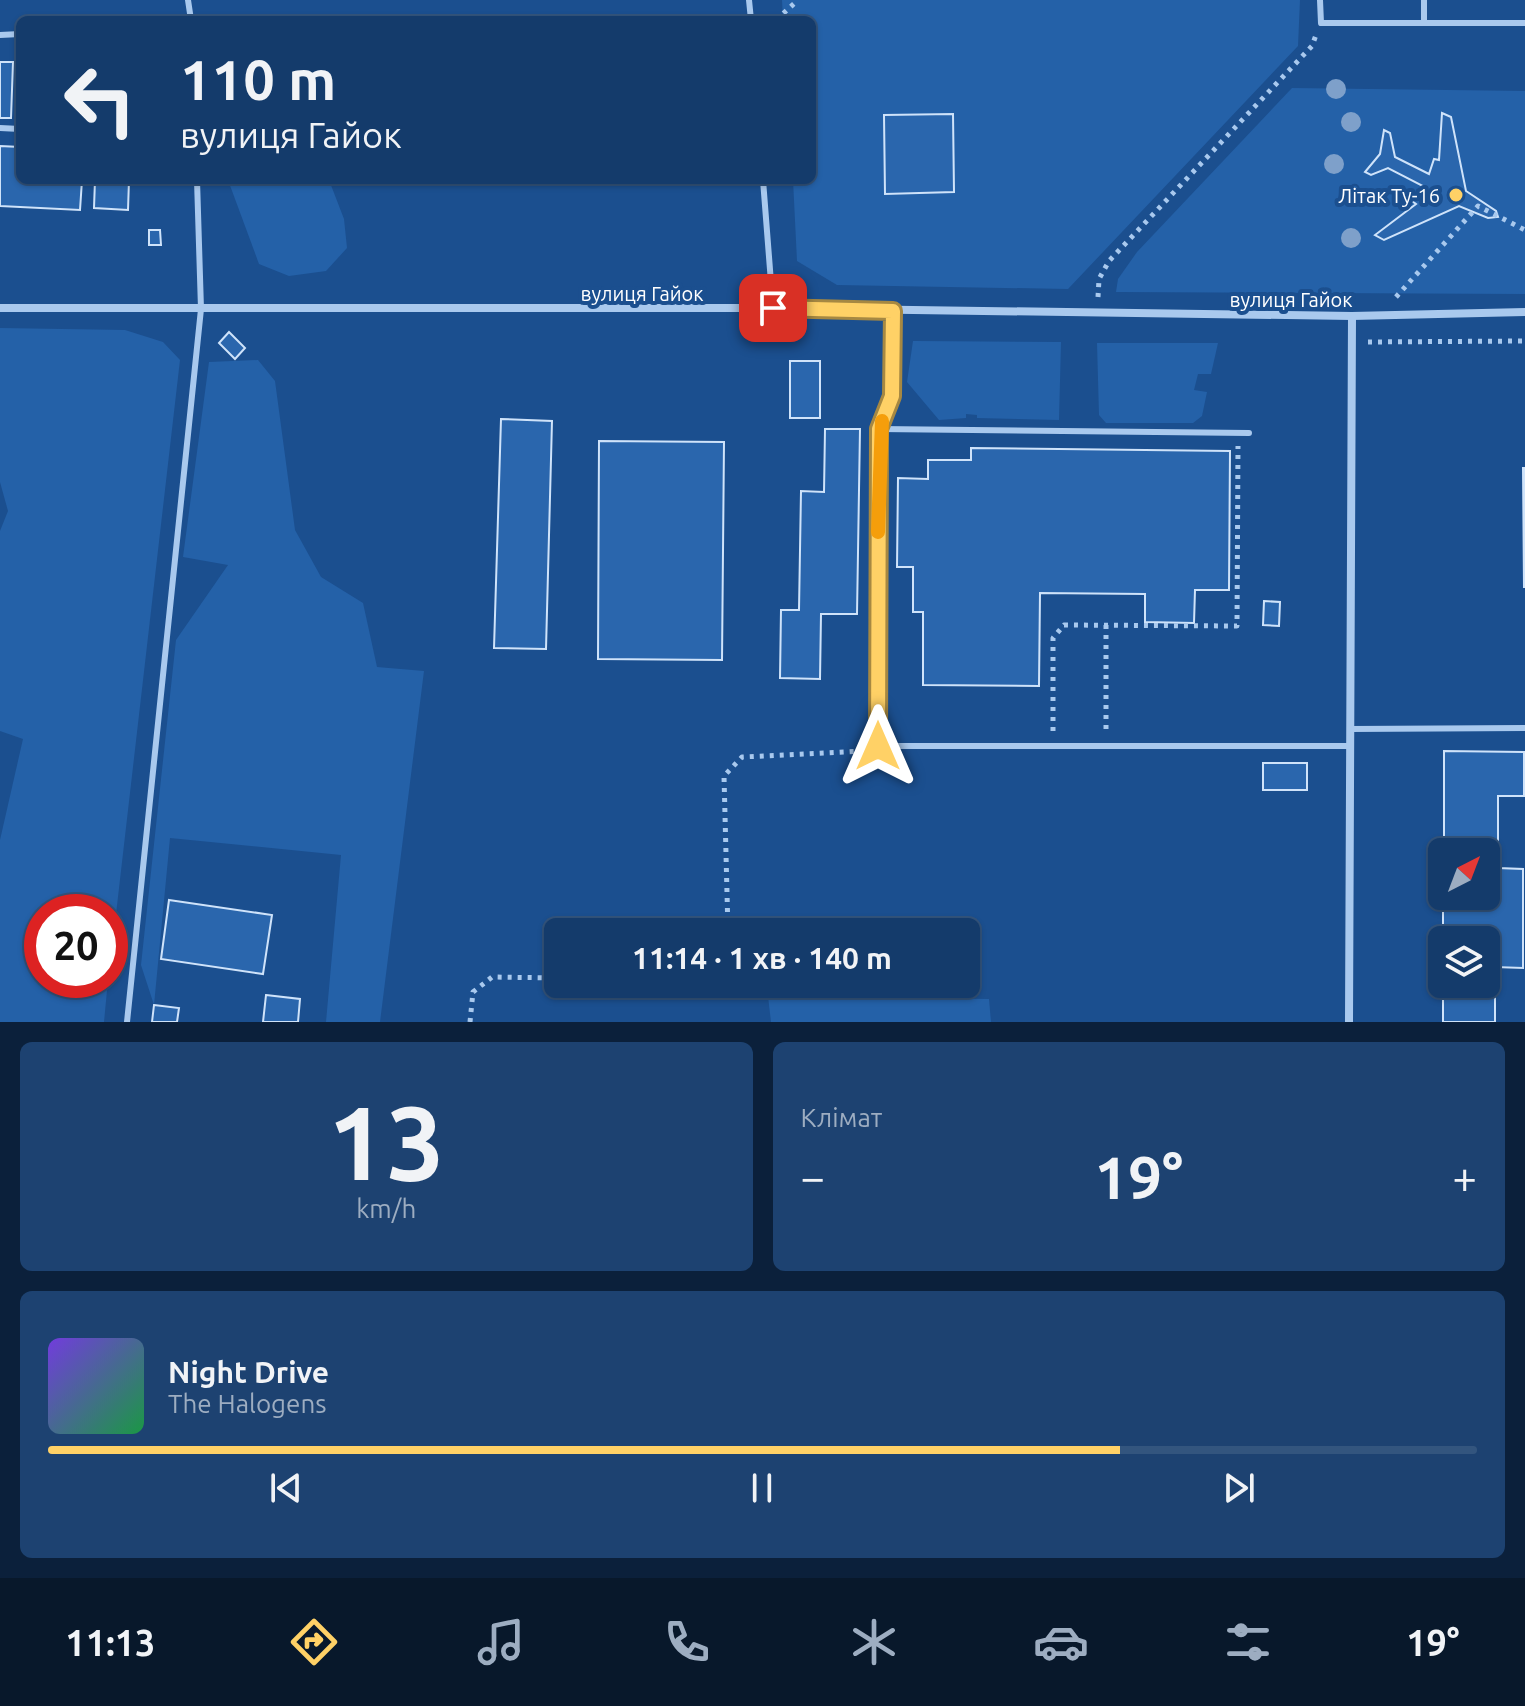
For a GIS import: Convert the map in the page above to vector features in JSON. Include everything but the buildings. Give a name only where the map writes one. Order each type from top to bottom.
[{"type":"street","name":"вулиця Гайок","points":[[0,308],[773,308],[1352,316],[1525,312]]},
{"type":"street","points":[[1349,1022],[1352,316]]},
{"type":"lane","points":[[1320,0],[1321,23],[1525,23]]},
{"type":"lane","points":[[1424,0],[1424,23]]},
{"type":"lane","points":[[127,1022],[201,309],[197,184]]},
{"type":"lane","points":[[763,184],[773,308]]},
{"type":"lane","points":[[893,311],[892,396],[879,429],[878,746],[1350,746]]},
{"type":"lane","points":[[879,429],[1249,433]]},
{"type":"lane","points":[[1350,729],[1525,728]]},
{"type":"path","points":[[780,16],[798,0]]},
{"type":"path","points":[[1097,313],[1099,279],[1109,261],[1312,46],[1321,23]]},
{"type":"path","points":[[1380,315],[1478,206],[1525,230]]},
{"type":"path","points":[[1351,342],[1525,341]]},
{"type":"path","points":[[1053,746],[1053,638],[1064,625],[1237,626],[1238,433]]},
{"type":"path","points":[[1106,625],[1106,746]]},
{"type":"path","points":[[728,918],[724,776],[742,757],[861,753],[878,746]]},
{"type":"path","points":[[470,1022],[473,992],[492,977],[544,978]]},
{"type":"shaded area","points":[[782,0],[1300,0],[1298,46],[1068,289],[837,285],[797,261],[793,184],[816,184],[816,16],[783,16]]},
{"type":"shaded area","points":[[1292,88],[1525,91],[1525,294],[1116,292],[1118,279],[1137,252]]},
{"type":"shaded area","points":[[229,184],[331,184],[344,219],[347,248],[326,271],[289,276],[259,264]]},
{"type":"shaded area","points":[[0,328],[125,330],[163,342],[180,360],[118,894],[24,894],[24,998],[106,998],[104,1022],[0,1022],[0,840],[23,739],[0,731],[0,531],[8,511],[0,482]]},
{"type":"shaded area","points":[[913,341],[1061,342],[1059,420],[977,418],[977,415],[966,414],[966,418],[939,420],[907,382]]},
{"type":"shaded area","points":[[1097,343],[1218,343],[1211,374],[1198,374],[1194,390],[1207,392],[1202,416],[1193,423],[1106,423],[1099,415]]},
{"type":"shaded area","points":[[258,360],[275,381],[295,530],[321,577],[363,603],[377,667],[424,671],[380,1022],[326,1022],[341,855],[170,838],[154,1005],[141,965],[176,640],[228,565],[183,557],[209,362]]},
{"type":"shaded area","points":[[768,998],[989,999],[991,1022],[771,1022]]},
{"type":"slow traffic","points":[[878,532],[879,429],[882,421]]},
{"type":"place","name":"Літак Ту-16","points":[[1456,195]]},
{"type":"route","points":[[773,308],[893,311],[892,396],[879,429],[878,746]]}]
